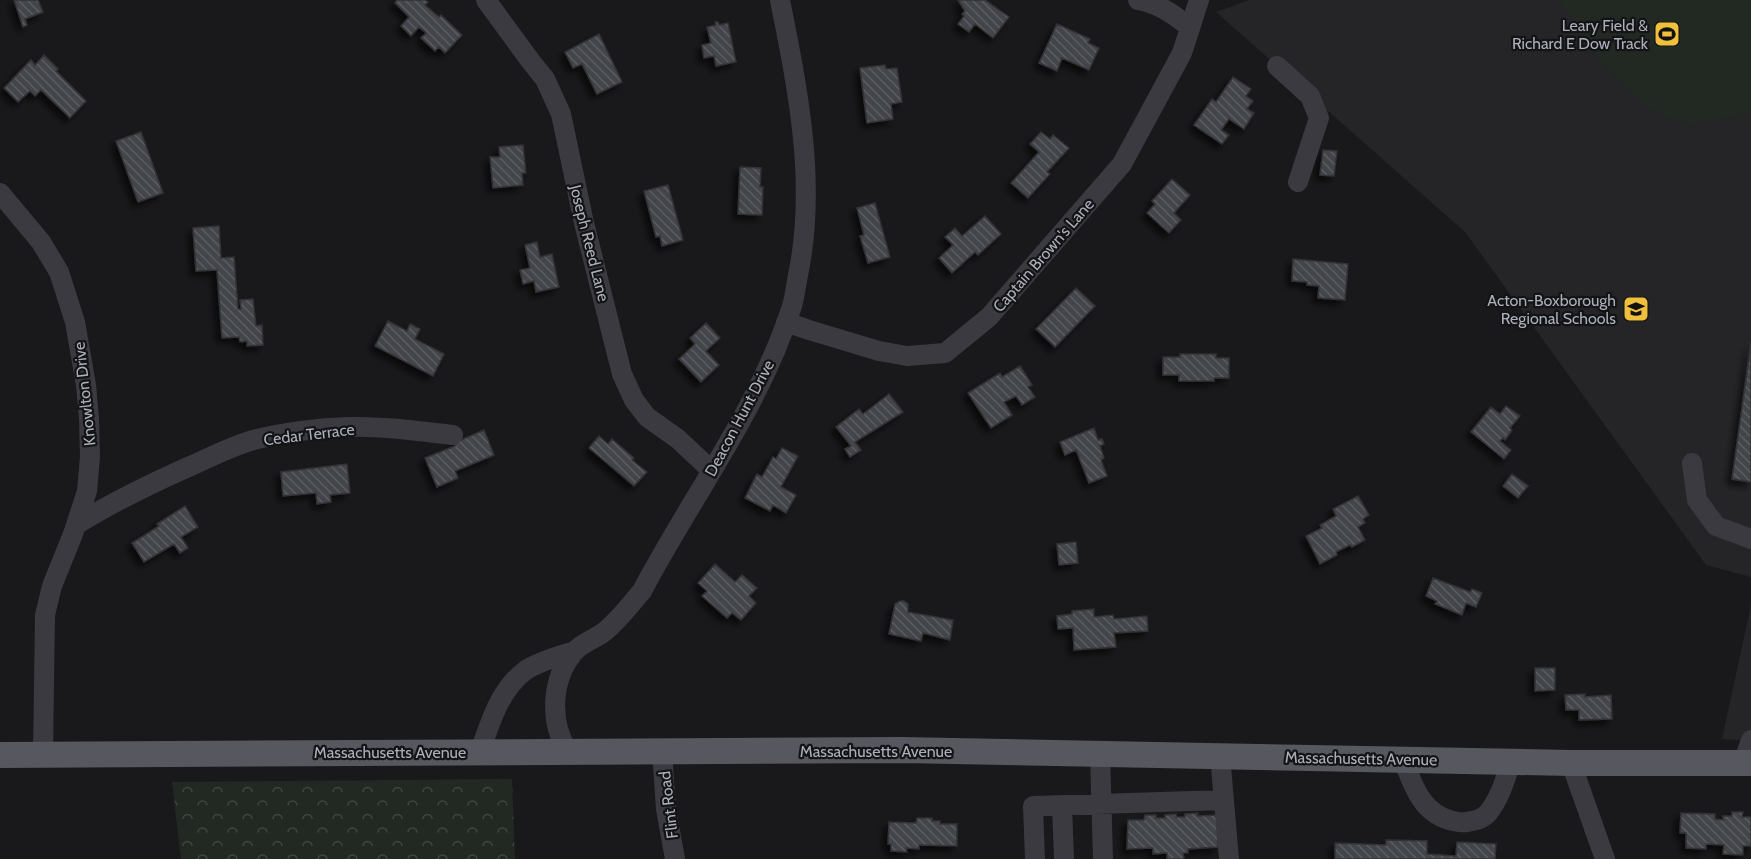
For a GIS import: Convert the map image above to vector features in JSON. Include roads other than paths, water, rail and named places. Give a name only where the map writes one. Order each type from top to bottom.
[{"type":"main road","name":"Massachusetts Avenue","points":[[0,755],[902,750],[1571,763],[1748,756]]},
{"type":"street","name":"Joseph Reed Lane","points":[[486,0],[529,59],[546,78],[561,114],[584,223],[622,374],[634,400],[647,417],[678,439],[711,470]]},
{"type":"street","name":"Deacon Hunt Drive","points":[[480,752],[506,689],[526,670],[575,651],[604,632],[642,591],[745,414],[769,368],[793,304],[804,249],[806,204],[803,131],[794,65],[780,0]]},
{"type":"street","points":[[1138,0],[1149,2],[1174,14],[1189,27]]},
{"type":"street","name":"Captain Brown's Lane","points":[[786,322],[879,351],[906,356],[945,353],[988,317],[1122,164],[1182,53],[1199,0]]},
{"type":"street","points":[[1277,66],[1310,96],[1319,118],[1298,182]]},
{"type":"street","name":"Knowlton Drive","points":[[0,193],[41,242],[59,272],[75,322],[86,386],[90,457],[87,491],[52,586],[45,615],[43,754]]},
{"type":"street","name":"Cedar Terrace","points":[[76,525],[95,513],[220,452],[256,440],[302,431],[349,427],[453,435]]},
{"type":"street","points":[[1692,464],[1697,500],[1716,526],[1751,539]]},
{"type":"street","name":"Deacon Hunt Drive","points":[[568,751],[561,741],[555,717],[560,675],[575,651]]},
{"type":"street","name":"Flint Road","points":[[662,751],[666,809],[675,859]]},
{"type":"street","points":[[1100,753],[1103,859]]},
{"type":"street","points":[[1220,755],[1229,859]]},
{"type":"street","points":[[1403,759],[1419,797],[1430,811],[1445,819],[1462,823],[1486,815],[1496,801],[1511,762]]},
{"type":"street","points":[[1571,763],[1605,859]]},
{"type":"street","points":[[1035,859],[1033,806],[1224,800]]},
{"type":"street","points":[[1062,806],[1064,859]]},
{"type":"place","name":"Leary Field & Richard E Dow Track","points":[[1667,34]]},
{"type":"place","name":"Acton-Boxborough Regional Schools","points":[[1636,309]]}]
